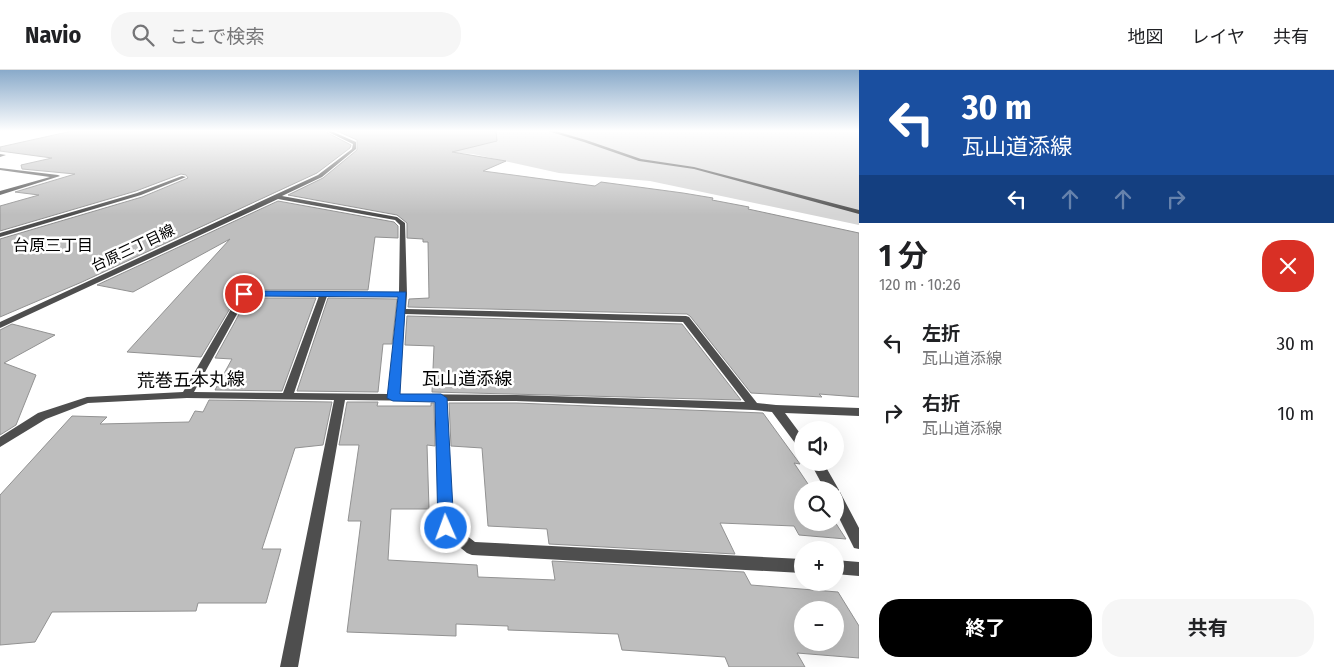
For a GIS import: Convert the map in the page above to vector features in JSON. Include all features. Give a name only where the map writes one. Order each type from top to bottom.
[{"type":"street","points":[[277,197],[320,176],[342,159]]},
{"type":"street","points":[[637,159],[694,168],[859,212]]},
{"type":"street","points":[[0,169],[58,176],[0,193]]},
{"type":"street","points":[[0,173],[11,170]]},
{"type":"street","points":[[0,235],[132,196],[184,177]]},
{"type":"street","name":"瓦山道添線","points":[[277,197],[397,218],[403,224],[402,294],[393,398],[526,398],[754,406],[776,409],[859,412]]},
{"type":"street","name":"台原三丁目線","points":[[0,325],[277,197]]},
{"type":"street","points":[[187,395],[244,294],[402,294]]},
{"type":"street","points":[[287,397],[324,294]]},
{"type":"street","points":[[401,311],[686,319],[754,406]]},
{"type":"street","name":"荒巻五本丸線","points":[[0,443],[42,416],[87,400],[187,395],[393,398]]},
{"type":"street","points":[[289,667],[340,397]]},
{"type":"street","points":[[441,398],[446,528],[472,548],[794,566]]},
{"type":"street","points":[[776,409],[794,433]]},
{"type":"street","points":[[844,514],[859,543]]},
{"type":"street","points":[[844,568],[859,569]]},
{"type":"shaded area","points":[[495,159],[859,159],[859,225],[650,181],[559,173]]},
{"type":"building","points":[[48,159],[336,159],[317,173],[82,282],[0,317],[0,239],[142,197],[188,178],[186,175],[181,174],[136,191],[0,231],[0,206],[39,195],[15,192],[75,174],[22,169],[21,165]]},
{"type":"building","points":[[346,159],[493,159],[506,161],[483,171],[595,186],[601,182],[683,193],[713,198],[712,200],[749,207],[748,209],[859,233],[859,397],[819,394],[822,397],[751,393],[687,314],[408,307],[409,299],[429,298],[428,242],[423,242],[423,239],[407,238],[407,223],[397,215],[288,195],[323,178]]},
{"type":"building","points":[[278,201],[394,222],[398,226],[398,238],[375,237],[368,290],[241,290],[201,357],[127,352],[230,239],[133,292],[97,285]]},
{"type":"building","points":[[248,298],[316,298],[282,391],[215,390],[232,359],[215,358]]},
{"type":"building","points":[[328,298],[397,299],[392,344],[383,344],[378,392],[297,391]]},
{"type":"building","points":[[407,316],[682,324],[741,400],[432,392],[434,346],[405,345]]},
{"type":"building","points":[[12,324],[55,335],[4,363],[36,375],[16,425],[0,435],[0,330]]},
{"type":"building","points":[[209,400],[332,402],[323,445],[295,448],[262,549],[281,549],[266,603],[198,603],[196,611],[52,612],[35,642],[0,645],[0,495],[72,416],[107,417],[100,424],[189,422],[195,411],[203,412]]},
{"type":"building","points":[[347,402],[378,402],[377,406],[431,406],[431,403],[434,403],[435,446],[427,445],[429,509],[391,509],[388,560],[477,565],[478,577],[555,580],[552,561],[744,572],[751,585],[794,588],[794,591],[838,592],[844,601],[794,601],[794,651],[844,651],[844,602],[859,626],[859,658],[797,653],[805,667],[729,667],[725,657],[622,650],[618,634],[508,630],[508,626],[456,624],[456,636],[347,632],[361,521],[348,521],[359,445],[339,445]]},
{"type":"building","points":[[449,403],[516,403],[763,413],[794,456],[794,471],[799,471],[806,481],[794,481],[794,526],[720,523],[735,554],[549,544],[547,529],[488,526],[482,448],[451,446]]},
{"type":"building","points":[[797,531],[841,531],[846,539],[799,535]]},
{"type":"district","name":"台原三丁目","points":[[53,245]]},
{"type":"route","points":[[244,294],[402,294],[393,398],[441,398],[446,528]]}]
